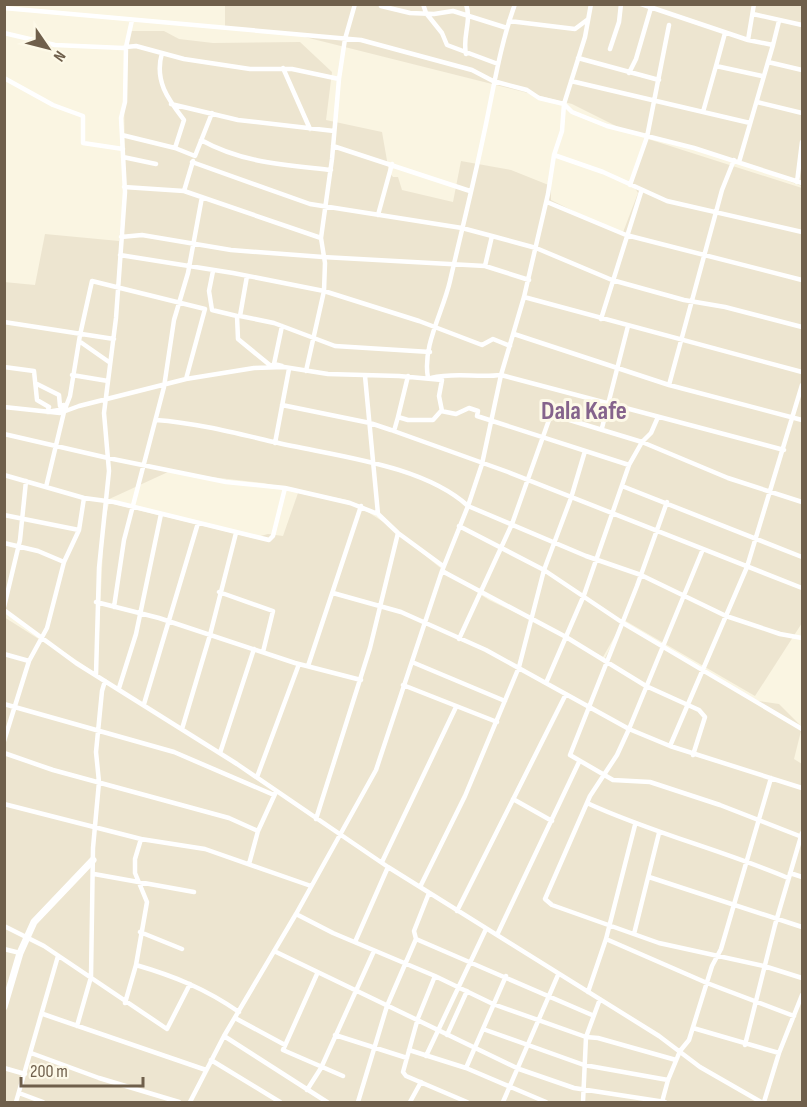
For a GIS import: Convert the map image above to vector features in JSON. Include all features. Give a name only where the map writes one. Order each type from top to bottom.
[{"type":"street","points":[[306,371],[324,291],[321,238],[331,170],[339,79],[345,39],[355,4]]},
{"type":"street","points":[[423,4],[426,13],[438,27],[447,45],[466,54],[498,64]]},
{"type":"street","points":[[453,11],[455,4]]},
{"type":"street","points":[[466,4],[470,15],[465,41],[466,54]]},
{"type":"street","points":[[428,378],[426,368],[435,328],[443,311],[494,81],[515,4]]},
{"type":"street","points":[[190,1102],[224,1036],[296,914],[376,770],[403,685],[427,623],[443,569],[482,464],[501,375],[529,280],[547,202],[554,156],[562,131],[564,104],[590,15],[591,4]]},
{"type":"street","points":[[610,49],[619,22],[621,4]]},
{"type":"street","points":[[641,4],[725,33],[772,45]]},
{"type":"street","points":[[748,40],[754,4]]},
{"type":"street","points":[[381,6],[426,13],[453,11],[507,28]]},
{"type":"street","points":[[629,73],[636,59],[651,6]]},
{"type":"street","points":[[4,8],[345,39],[390,46],[472,70],[494,81],[526,90],[539,98],[564,104],[567,109],[597,123],[665,140],[800,183],[802,142]]},
{"type":"street","points":[[753,14],[802,25]]},
{"type":"street","points":[[509,21],[575,29],[585,24],[590,15]]},
{"type":"street","points":[[96,675],[96,602],[105,501],[109,487],[104,413],[118,287],[124,187],[122,135],[126,47],[132,20]]},
{"type":"street","points":[[669,385],[716,213],[757,102],[762,76],[779,21]]},
{"type":"street","points":[[630,185],[648,137],[669,25]]},
{"type":"street","points":[[4,33],[55,45],[136,46],[255,70],[283,68],[339,79]]},
{"type":"street","points":[[704,112],[725,33]]},
{"type":"street","points":[[162,53],[158,67],[165,96],[184,120],[175,148]]},
{"type":"street","points":[[578,58],[659,80]]},
{"type":"street","points":[[768,62],[802,70]]},
{"type":"street","points":[[716,66],[762,76]]},
{"type":"street","points":[[283,68],[310,129]]},
{"type":"street","points":[[4,78],[53,105],[83,116],[83,143],[123,149]]},
{"type":"street","points":[[571,81],[750,123]]},
{"type":"street","points":[[757,102],[802,113]]},
{"type":"street","points":[[171,104],[238,120],[334,131]]},
{"type":"street","points":[[184,191],[192,162],[212,113]]},
{"type":"street","points":[[122,135],[175,148],[195,156]]},
{"type":"street","points":[[201,140],[232,154],[269,164],[331,170]]},
{"type":"street","points":[[333,146],[470,191]]},
{"type":"street","points":[[554,156],[603,172],[641,192],[667,201],[802,231]]},
{"type":"street","points":[[123,157],[156,164]]},
{"type":"street","points":[[192,162],[298,201],[462,228],[536,248],[612,280],[693,302],[802,327]]},
{"type":"street","points":[[378,215],[392,164]]},
{"type":"street","points":[[124,187],[184,191],[262,220],[321,238]]},
{"type":"street","points":[[601,319],[641,192]]},
{"type":"street","points":[[114,607],[124,540],[164,387],[174,320],[190,265],[202,197]]},
{"type":"street","points":[[547,202],[626,235],[802,280]]},
{"type":"street","points":[[121,237],[142,235],[192,244],[323,257],[384,258],[485,266],[529,280]]},
{"type":"street","points":[[485,266],[492,236]]},
{"type":"street","points":[[120,255],[190,265],[324,291],[482,345],[494,339],[510,346]]},
{"type":"street","points":[[212,310],[208,291],[213,271]]},
{"type":"street","points":[[240,316],[247,276]]},
{"type":"street","points":[[47,412],[64,409],[67,405],[92,281],[205,309],[186,379]]},
{"type":"street","points":[[524,297],[802,372]]},
{"type":"street","points":[[212,310],[256,317],[335,346],[430,352]]},
{"type":"street","points":[[212,310],[237,316],[238,339],[271,366],[274,364],[306,371],[365,376],[408,376],[442,380],[439,396],[442,411]]},
{"type":"street","points":[[4,322],[114,339]]},
{"type":"street","points":[[274,364],[282,326]]},
{"type":"street","points":[[602,428],[619,368],[627,326]]},
{"type":"street","points":[[514,334],[669,385],[802,420]]},
{"type":"street","points":[[79,341],[109,362]]},
{"type":"street","points":[[4,367],[34,371],[37,400],[49,407],[47,412]]},
{"type":"street","points":[[4,407],[64,412],[106,399],[164,387],[186,379],[286,368]]},
{"type":"street","points":[[275,443],[286,368]]},
{"type":"street","points":[[428,378],[454,373],[483,377],[501,375],[784,450]]},
{"type":"street","points":[[72,375],[108,381]]},
{"type":"street","points":[[365,376],[378,514]]},
{"type":"street","points":[[394,431],[408,376]]},
{"type":"street","points":[[37,384],[59,395],[60,406],[67,405]]},
{"type":"street","points":[[670,746],[686,704],[747,567],[794,418],[802,385]]},
{"type":"street","points":[[282,405],[370,423],[394,431],[529,481],[802,588]]},
{"type":"street","points":[[442,411],[456,414],[469,408],[478,411],[477,416],[629,465]]},
{"type":"street","points":[[398,417],[408,420],[433,420],[442,411]]},
{"type":"street","points":[[46,487],[64,412]]},
{"type":"street","points":[[459,639],[512,525],[550,417],[553,415],[602,428],[771,493],[802,502]]},
{"type":"street","points":[[546,683],[584,595],[629,465],[642,442],[651,433],[658,417]]},
{"type":"street","points":[[156,420],[235,432],[375,465],[435,485],[458,497],[468,506],[641,575],[726,616],[780,634],[802,638]]},
{"type":"street","points":[[4,434],[56,448],[145,466],[226,482],[285,488],[361,506],[378,514],[443,569],[480,592],[566,637],[606,664],[646,686],[699,710],[705,717],[693,755]]},
{"type":"street","points":[[420,887],[465,796],[519,667],[544,570],[571,498],[585,452]]},
{"type":"street","points":[[4,475],[84,498],[134,507],[236,533],[271,539],[285,488]]},
{"type":"street","points":[[26,481],[19,546],[4,608],[40,638],[257,777],[276,793],[388,867],[558,975],[600,999],[752,1100],[762,1102],[802,995]]},
{"type":"street","points":[[622,486],[802,557]]},
{"type":"street","points":[[4,741],[29,661],[47,628],[64,562],[79,530],[84,498]]},
{"type":"street","points":[[667,502],[623,623],[570,754],[602,775],[621,782],[650,782],[802,835],[777,918],[745,1045]]},
{"type":"street","points":[[308,666],[361,506]]},
{"type":"street","points":[[119,688],[136,634],[161,514]]},
{"type":"street","points":[[4,515],[79,530]]},
{"type":"street","points":[[144,704],[167,620],[198,523]]},
{"type":"street","points":[[459,526],[544,570],[623,623],[802,729]]},
{"type":"street","points":[[182,729],[210,635],[219,592],[236,533]]},
{"type":"street","points":[[316,819],[361,680],[398,533]]},
{"type":"street","points":[[4,543],[38,550],[64,562]]},
{"type":"street","points":[[703,549],[629,729],[617,755],[602,775],[587,803],[545,899],[552,905],[634,934],[764,966],[802,978]]},
{"type":"street","points":[[219,592],[273,611],[263,652]]},
{"type":"street","points":[[333,593],[427,623],[519,667],[629,729],[693,755],[802,788]]},
{"type":"street","points":[[96,602],[167,620],[299,664],[361,680]]},
{"type":"street","points":[[220,753],[254,649]]},
{"type":"street","points":[[4,654],[29,661]]},
{"type":"street","points":[[412,662],[505,701]]},
{"type":"street","points":[[257,777],[299,664]]},
{"type":"street","points":[[77,1026],[91,977],[93,860],[99,783],[98,731],[105,681]]},
{"type":"street","points":[[403,685],[497,722]]},
{"type":"street","points":[[457,911],[566,694]]},
{"type":"street","points":[[4,704],[174,752],[276,793]]},
{"type":"street","points":[[382,862],[456,707]]},
{"type":"street","points":[[4,753],[99,783],[229,818],[258,831]]},
{"type":"street","points":[[497,935],[579,762]]},
{"type":"street","points":[[274,951],[317,974],[519,1069],[574,1088],[663,1102],[668,1080],[680,1051],[689,1040],[706,983],[718,956],[771,778]]},
{"type":"street","points":[[249,864],[258,831],[276,793]]},
{"type":"street","points":[[513,799],[552,821]]},
{"type":"street","points":[[587,803],[635,825],[789,876],[802,877]]},
{"type":"street","points":[[4,804],[141,839],[205,849],[310,886]]},
{"type":"street","points":[[588,992],[606,939],[635,825]]},
{"type":"street","points":[[634,934],[659,833]]},
{"type":"street","points":[[125,1003],[136,965],[147,902],[135,873],[135,859],[141,839]]},
{"type":"street","points":[[4,1008],[20,953],[34,922],[93,860]]},
{"type":"street","points":[[355,942],[388,867]]},
{"type":"street","points":[[94,874],[194,892]]},
{"type":"street","points":[[649,877],[802,927]]},
{"type":"street","points":[[358,1102],[387,1006],[416,939],[414,931],[429,893]]},
{"type":"street","points":[[296,914],[493,1004],[586,1037],[598,1038],[676,1060]]},
{"type":"street","points":[[4,926],[58,956],[167,1029],[190,984]]},
{"type":"street","points":[[426,1056],[458,987],[472,963],[486,929]]},
{"type":"street","points":[[140,932],[182,949]]},
{"type":"street","points":[[416,939],[592,1015]]},
{"type":"street","points":[[606,939],[755,1003],[795,1016]]},
{"type":"street","points":[[4,948],[20,953]]},
{"type":"street","points":[[306,1090],[321,1068],[374,951]]},
{"type":"street","points":[[16,1102],[58,956]]},
{"type":"street","points":[[136,965],[178,977],[212,993],[238,1012]]},
{"type":"street","points":[[317,974],[283,1050],[343,1076]]},
{"type":"street","points":[[503,1102],[540,1022],[558,975]]},
{"type":"street","points":[[435,976],[417,1022],[404,1074],[460,1101],[467,1102]]},
{"type":"street","points":[[466,1068],[506,976]]},
{"type":"street","points":[[447,1035],[467,992]]},
{"type":"street","points":[[583,1102],[586,1037],[592,1015],[600,999]]},
{"type":"street","points":[[43,1014],[206,1070]]},
{"type":"street","points":[[235,1018],[285,1046]]},
{"type":"street","points":[[693,1028],[745,1045],[779,1053]]},
{"type":"street","points":[[483,1029],[584,1065],[668,1080]]},
{"type":"street","points":[[335,1035],[407,1058]]},
{"type":"street","points":[[224,1036],[327,1102]]},
{"type":"street","points":[[409,1050],[466,1068],[509,1089],[546,1102]]},
{"type":"street","points":[[31,1053],[99,1078],[179,1102]]},
{"type":"street","points":[[211,1060],[280,1102]]},
{"type":"street","points":[[4,1068],[25,1074]]},
{"type":"street","points":[[410,1102],[421,1082]]},
{"type":"street","points":[[19,1093],[43,1102]]},
{"type":"shaded area","points":[[225,5],[802,5],[802,186],[718,156],[628,132],[572,104],[289,33],[225,28]]},
{"type":"shaded area","points":[[129,31],[164,31],[179,39],[213,43],[300,42],[332,72],[326,120],[382,132],[389,172],[393,177],[398,177],[402,190],[453,202],[461,161],[511,170],[551,186],[551,200],[622,235],[638,193],[632,183],[645,138],[802,188],[802,623],[755,696],[624,620],[603,657],[472,587],[442,568],[433,558],[365,507],[347,500],[263,483],[168,472],[105,501],[94,672],[5,612],[4,282],[35,285],[45,234],[119,241],[125,184],[124,90]]},
{"type":"shaded area","points":[[298,493],[357,505],[385,523],[443,570],[489,600],[550,629],[604,660],[623,623],[758,701],[779,704],[802,727],[794,759],[802,764],[802,1102],[5,1102],[4,617],[97,676],[104,526],[109,503],[253,538],[268,534],[283,536]]},
{"type":"district","name":"Dala Kafe","points":[[584,411]]}]
